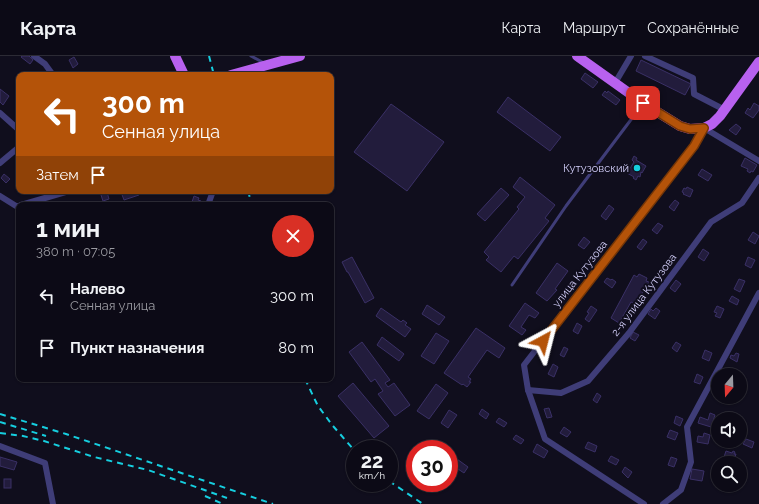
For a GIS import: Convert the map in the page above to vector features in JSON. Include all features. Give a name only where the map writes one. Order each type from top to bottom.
[{"type":"main road","points":[[175,56],[183,72]]},
{"type":"main road","points":[[242,72],[300,56]]},
{"type":"main road","points":[[577,56],[643,103],[680,126],[690,129],[704,128]]},
{"type":"main road","name":"улица Кутузова","points":[[704,128],[712,124],[725,110],[759,62]]},
{"type":"street","points":[[34,56],[45,64],[51,72]]},
{"type":"street","points":[[615,83],[631,56]]},
{"type":"street","points":[[645,56],[693,78],[694,94],[725,110]]},
{"type":"street","points":[[0,113],[16,127]]},
{"type":"street","points":[[704,128],[759,161]]},
{"type":"street","name":"улица Кутузова","points":[[644,504],[545,440],[528,390],[524,365],[694,146],[704,128]]},
{"type":"street","points":[[0,163],[16,150]]},
{"type":"street","name":"2-я улица Кутузова","points":[[528,390],[561,393],[588,381],[629,333],[711,222],[742,203],[759,178]]},
{"type":"street","points":[[30,202],[58,194]]},
{"type":"street","points":[[0,196],[16,206]]},
{"type":"street","points":[[663,504],[681,490],[691,462],[687,427],[759,293]]},
{"type":"street","points":[[0,446],[45,463],[53,504]]},
{"type":"lane","points":[[251,56],[267,65]]},
{"type":"lane","points":[[512,285],[566,206],[643,103]]},
{"type":"building","points":[[29,56],[33,60],[30,64],[21,57]]},
{"type":"building","points":[[74,57],[78,64],[73,68],[69,60]]},
{"type":"building","points":[[641,60],[691,84],[685,95],[636,71]]},
{"type":"building","points":[[585,73],[598,82],[593,88],[581,79]]},
{"type":"building","points":[[0,89],[9,96],[3,105],[0,102]]},
{"type":"building","points":[[605,91],[607,93],[608,91],[620,100],[616,105],[602,95]]},
{"type":"building","points":[[508,97],[561,137],[550,151],[497,112]]},
{"type":"building","points":[[754,103],[759,106],[759,110],[753,118],[745,113],[748,108],[750,110]]},
{"type":"building","points":[[391,104],[444,142],[407,191],[354,152]]},
{"type":"building","points":[[736,124],[741,128],[736,135],[729,130]]},
{"type":"building","name":"Кутузовский","points":[[634,156],[637,158],[636,160],[646,166],[642,173],[641,172],[640,177],[638,176],[636,180],[627,173],[634,162],[632,160]]},
{"type":"building","points":[[745,158],[757,165],[753,172],[751,171],[750,173],[747,171],[748,169],[741,166]]},
{"type":"building","points":[[702,169],[712,175],[708,181],[698,175]]},
{"type":"building","points":[[4,174],[10,179],[6,183],[1,178]]},
{"type":"building","points":[[520,177],[555,205],[545,218],[549,221],[518,259],[514,256],[501,272],[486,260],[489,257],[484,252],[519,209],[517,207],[525,197],[513,187]]},
{"type":"building","points":[[687,187],[693,190],[690,197],[682,192],[684,188],[686,189]]},
{"type":"building","points":[[501,188],[509,195],[485,221],[477,214]]},
{"type":"building","points":[[108,194],[109,199],[103,201],[101,195]]},
{"type":"building","points":[[122,194],[139,194],[139,195],[124,200]]},
{"type":"building","points":[[194,196],[199,198],[198,200],[201,201],[201,202],[192,202]]},
{"type":"building","points":[[675,200],[679,203],[674,211],[669,207]]},
{"type":"building","points":[[609,205],[614,209],[606,220],[601,216]]},
{"type":"building","points":[[658,223],[663,226],[657,234],[652,230]]},
{"type":"building","points":[[753,232],[759,236],[755,244],[748,240]]},
{"type":"building","points":[[584,237],[590,242],[584,249],[578,245]]},
{"type":"building","points":[[643,239],[647,242],[641,250],[637,247]]},
{"type":"building","points":[[703,249],[709,253],[704,261],[698,257]]},
{"type":"building","points":[[352,257],[374,298],[365,303],[342,262]]},
{"type":"building","points":[[748,257],[755,260],[751,268],[745,265]]},
{"type":"building","points":[[557,263],[568,271],[555,289],[557,290],[547,301],[536,293]]},
{"type":"building","points":[[639,274],[647,278],[646,281],[649,282],[636,304],[631,302],[619,323],[611,318],[634,275],[637,277]]},
{"type":"building","points":[[607,278],[616,282],[612,288],[604,282]]},
{"type":"building","points":[[739,279],[745,281],[740,292],[734,289]]},
{"type":"building","points":[[676,280],[681,284],[675,292],[670,288]]},
{"type":"building","points":[[732,296],[739,300],[737,305],[729,301]]},
{"type":"building","points":[[525,303],[539,313],[535,318],[529,315],[521,327],[526,330],[522,335],[509,326]]},
{"type":"building","points":[[427,305],[445,317],[439,325],[422,314]]},
{"type":"building","points":[[591,306],[597,310],[589,322],[585,319]]},
{"type":"building","points":[[717,306],[724,309],[720,318],[715,316],[717,313],[714,312]]},
{"type":"building","points":[[381,308],[401,322],[403,320],[407,323],[405,325],[411,329],[405,337],[376,316]]},
{"type":"building","points":[[656,308],[660,311],[655,319],[648,314],[651,309],[653,311]]},
{"type":"building","points":[[577,323],[582,326],[578,334],[573,331]]},
{"type":"building","points":[[476,328],[505,348],[499,358],[487,350],[468,377],[471,379],[469,382],[471,382],[467,387],[444,373]]},
{"type":"building","points":[[633,332],[639,335],[635,341],[630,338]]},
{"type":"building","points":[[436,333],[449,341],[434,364],[421,356]]},
{"type":"building","points":[[382,337],[404,354],[399,361],[377,345]]},
{"type":"building","points":[[362,342],[390,380],[385,383],[388,387],[394,383],[410,405],[395,416],[378,394],[383,391],[375,379],[371,382],[349,352]]},
{"type":"building","points":[[676,342],[681,345],[677,352],[672,348]]},
{"type":"building","points":[[564,347],[568,349],[564,357],[560,355]]},
{"type":"building","points":[[705,350],[712,353],[709,361],[702,358]]},
{"type":"building","points":[[736,353],[739,354],[737,362],[730,358],[731,355],[734,356]]},
{"type":"building","points":[[553,364],[558,367],[554,377],[548,374]]},
{"type":"building","points":[[697,374],[703,377],[700,384],[694,382]]},
{"type":"building","points":[[353,383],[389,426],[374,438],[338,396]]},
{"type":"building","points":[[436,384],[448,393],[429,419],[417,411]]},
{"type":"building","points":[[597,393],[601,396],[597,403],[593,400]]},
{"type":"building","points":[[549,408],[552,417],[547,418],[544,409]]},
{"type":"building","points":[[482,409],[489,414],[486,419],[479,414]]},
{"type":"building","points":[[449,410],[457,415],[448,428],[441,423]]},
{"type":"building","points":[[710,413],[711,427],[698,423],[700,417],[708,420]]},
{"type":"building","points":[[676,416],[683,419],[680,426],[674,423]]},
{"type":"building","points":[[499,418],[507,423],[504,427],[496,422]]},
{"type":"building","points":[[564,427],[571,432],[567,437],[560,433]]},
{"type":"building","points":[[670,430],[678,433],[675,440],[667,437]]},
{"type":"building","points":[[704,433],[710,435],[708,444],[697,442],[698,436],[703,437]]},
{"type":"building","points":[[516,435],[524,440],[521,444],[513,439]]},
{"type":"building","points":[[747,439],[754,442],[752,448],[747,446]]},
{"type":"building","points":[[588,442],[597,446],[595,452],[585,448]]},
{"type":"building","points":[[537,444],[548,451],[544,458],[533,452]]},
{"type":"building","points":[[726,451],[732,453],[733,451],[735,452],[734,454],[736,454],[735,456],[724,456]]},
{"type":"building","points":[[611,456],[619,460],[616,465],[608,461]]},
{"type":"building","points":[[0,457],[17,462],[14,470],[0,466]]},
{"type":"building","points":[[671,457],[677,459],[674,467],[668,465]]},
{"type":"building","points":[[458,460],[468,467],[464,473],[458,469]]},
{"type":"building","points":[[625,467],[632,472],[628,478],[622,472]]},
{"type":"building","points":[[692,469],[704,471],[702,481],[690,479]]},
{"type":"building","points":[[4,479],[11,479],[11,488],[4,488]]},
{"type":"railway","points":[[209,56],[213,72]]},
{"type":"railway","points":[[249,194],[251,202]]},
{"type":"railway","points":[[306,382],[318,406],[346,441]]},
{"type":"railway","points":[[0,414],[66,434],[273,504]]},
{"type":"railway","points":[[0,422],[46,436]]},
{"type":"railway","points":[[0,433],[44,441],[94,457],[148,470],[227,498]]},
{"type":"railway","points":[[398,487],[423,504]]},
{"type":"railway","points":[[205,496],[223,504]]},
{"type":"place","name":"Кутузовский","points":[[637,168]]},
{"type":"route","points":[[543,341],[694,146],[704,128],[690,129],[680,126],[643,103]]}]
